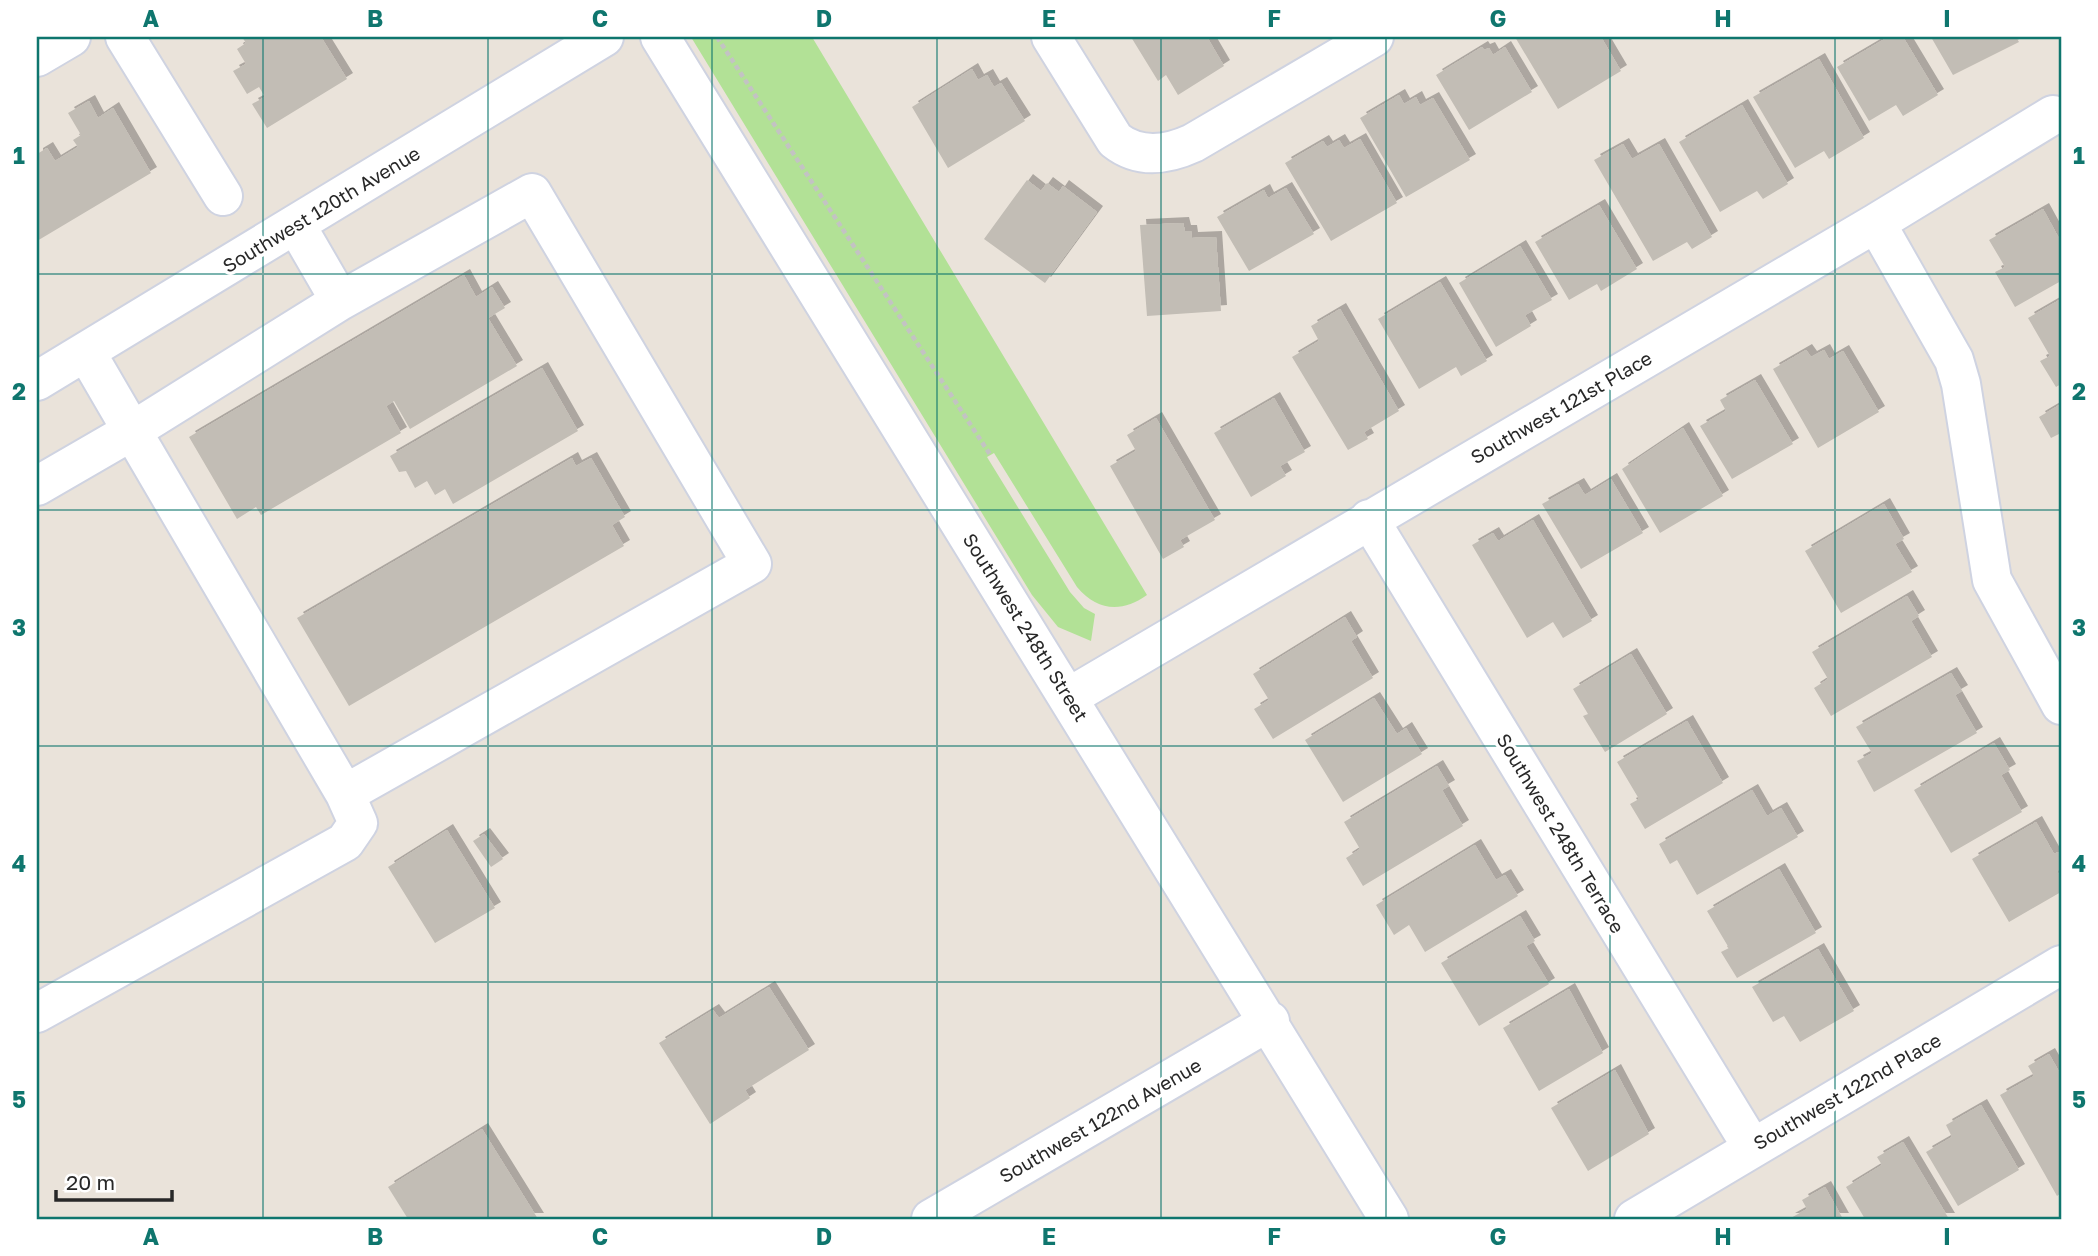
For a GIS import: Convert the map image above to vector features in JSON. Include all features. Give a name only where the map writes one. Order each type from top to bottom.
[{"type":"street","points":[[37,57],[71,37]]},
{"type":"street","points":[[125,37],[223,196]]},
{"type":"street","name":"Southwest 120th Avenue","points":[[37,381],[604,37]]},
{"type":"street","name":"Southwest 248th Street","points":[[660,37],[1389,1219]]},
{"type":"street","points":[[1051,37],[1109,132],[1122,145],[1151,154],[1175,152],[1193,144],[1374,37]]},
{"type":"street","name":"Southwest 121st Place","points":[[1069,698],[1876,223],[2053,115]]},
{"type":"street","points":[[37,486],[132,431],[340,301],[532,193],[752,564],[345,794]]},
{"type":"street","points":[[1876,223],[1954,360],[1961,384],[1992,580],[2061,705]]},
{"type":"street","points":[[296,225],[340,301]]},
{"type":"street","points":[[37,1013],[345,842],[358,823],[345,794],[86,352]]},
{"type":"street","name":"Southwest 248th Terrace","points":[[1369,519],[1752,1147]]},
{"type":"street","name":"Southwest 122nd Place","points":[[1634,1219],[2061,965]]},
{"type":"street","name":"Southwest 122nd Avenue","points":[[931,1219],[1269,1021]]},
{"type":"path","points":[[717,37],[991,456]]},
{"type":"green space","points":[[691,37],[812,37],[1147,595],[1128,605],[1110,607],[1085,595],[1077,587],[994,453],[987,457],[1070,592],[1084,608],[1095,614],[1091,641],[1058,627],[1032,595]]},
{"type":"building","points":[[242,37],[321,37],[347,79],[267,128],[252,104],[265,97],[259,87],[247,94],[233,71],[246,64],[237,49],[246,43]]},
{"type":"building","points":[[1131,37],[1207,37],[1224,66],[1178,95],[1166,75],[1158,81]]},
{"type":"building","points":[[1515,37],[1601,37],[1621,71],[1558,109]]},
{"type":"building","points":[[1888,37],[1903,37],[1938,95],[1903,116],[1896,105],[1869,121],[1837,67]]},
{"type":"building","points":[[1931,37],[2016,37],[2019,42],[1953,75]]},
{"type":"building","points":[[1482,47],[1484,50],[1489,48],[1493,55],[1505,47],[1532,92],[1469,130],[1436,75]]},
{"type":"building","points":[[1819,59],[1864,138],[1829,159],[1824,151],[1795,168],[1753,97]]},
{"type":"building","points":[[972,69],[978,80],[987,75],[994,87],[1001,83],[1025,121],[948,168],[912,107]]},
{"type":"building","points":[[1399,95],[1404,104],[1416,97],[1420,105],[1433,98],[1470,160],[1406,197],[1360,118]]},
{"type":"building","points":[[89,101],[98,118],[113,108],[151,173],[37,241],[37,154],[47,148],[55,161],[78,147],[73,140],[81,135],[68,113]]},
{"type":"building","points":[[1742,105],[1788,184],[1763,199],[1757,191],[1720,212],[1679,142]]},
{"type":"building","points":[[1360,139],[1397,203],[1331,241],[1285,163],[1323,141],[1327,147],[1339,140],[1344,148]]},
{"type":"building","points":[[1623,144],[1632,159],[1659,144],[1712,237],[1692,249],[1687,242],[1653,261],[1594,160]]},
{"type":"building","points":[[1027,180],[1041,191],[1047,183],[1059,192],[1063,186],[1097,212],[1045,283],[984,239]]},
{"type":"building","points":[[1286,188],[1314,234],[1249,271],[1217,217],[1264,190],[1268,198]]},
{"type":"building","points":[[1599,205],[1637,269],[1601,291],[1597,284],[1569,300],[1535,242]]},
{"type":"building","points":[[2043,209],[2061,242],[2061,281],[2015,307],[1995,272],[2005,267],[1989,240]]},
{"type":"building","points":[[1183,223],[1185,231],[1191,231],[1192,238],[1216,237],[1221,311],[1147,316],[1140,225]]},
{"type":"building","points":[[1520,246],[1552,300],[1525,315],[1531,326],[1496,347],[1459,283]]},
{"type":"building","points":[[464,275],[476,297],[492,287],[505,308],[488,318],[517,366],[410,429],[394,401],[386,406],[401,433],[261,515],[256,507],[237,519],[189,437]]},
{"type":"building","points":[[1440,282],[1487,361],[1461,376],[1456,367],[1419,389],[1378,319]]},
{"type":"building","points":[[2061,299],[2061,384],[2056,387],[2040,361],[2050,356],[2028,318]]},
{"type":"building","points":[[1340,309],[1399,411],[1364,432],[1368,439],[1348,450],[1292,357],[1319,341],[1311,326]]},
{"type":"building","points":[[1806,350],[1811,357],[1824,350],[1829,359],[1843,351],[1879,412],[1818,448],[1773,369]]},
{"type":"building","points":[[542,368],[578,431],[453,504],[445,489],[435,495],[427,481],[415,488],[406,471],[399,472],[390,456]]},
{"type":"building","points":[[1755,380],[1793,444],[1732,479],[1700,426],[1726,411],[1720,400]]},
{"type":"building","points":[[1274,398],[1305,452],[1280,466],[1286,476],[1251,497],[1214,433]]},
{"type":"building","points":[[2061,404],[2061,437],[2059,434],[2051,438],[2039,417]]},
{"type":"building","points":[[1156,418],[1215,520],[1180,540],[1184,547],[1163,559],[1110,466],[1136,451],[1127,435]]},
{"type":"building","points":[[1683,428],[1723,496],[1660,533],[1622,469]]},
{"type":"building","points":[[572,458],[576,466],[591,458],[625,517],[612,525],[624,546],[349,706],[297,618]]},
{"type":"building","points":[[1611,479],[1643,533],[1581,569],[1542,504],[1578,484],[1585,495]]},
{"type":"building","points":[[1884,504],[1904,539],[1895,544],[1912,572],[1841,613],[1805,551]]},
{"type":"building","points":[[1533,520],[1592,621],[1563,638],[1553,622],[1527,638],[1472,545],[1493,533],[1498,541]]},
{"type":"building","points":[[1907,596],[1919,616],[1911,621],[1932,657],[1831,716],[1814,688],[1828,679],[1812,652]]},
{"type":"building","points":[[1345,617],[1357,637],[1351,641],[1373,678],[1273,739],[1254,709],[1269,700],[1253,674]]},
{"type":"building","points":[[1631,654],[1667,714],[1605,752],[1583,716],[1588,714],[1573,689]]},
{"type":"building","points":[[1951,673],[1962,691],[1955,695],[1977,733],[1874,792],[1857,761],[1872,753],[1856,727]]},
{"type":"building","points":[[1374,698],[1397,734],[1406,728],[1422,754],[1343,802],[1305,740]]},
{"type":"building","points":[[1687,721],[1723,783],[1645,829],[1630,804],[1639,799],[1617,762]]},
{"type":"building","points":[[1994,743],[2010,770],[2001,775],[2022,812],[1951,853],[1914,790]]},
{"type":"building","points":[[1437,766],[1449,786],[1442,790],[1463,826],[1363,886],[1346,858],[1360,849],[1344,822]]},
{"type":"building","points":[[1752,790],[1767,816],[1781,808],[1798,837],[1697,895],[1677,860],[1670,864],[1659,844]]},
{"type":"building","points":[[2036,822],[2054,854],[2058,852],[2061,858],[2061,868],[2057,871],[2061,878],[2061,892],[2009,922],[1972,859]]},
{"type":"building","points":[[447,830],[495,908],[435,943],[388,867]]},
{"type":"building","points":[[484,834],[503,859],[491,867],[473,841]]},
{"type":"building","points":[[1475,845],[1496,880],[1505,875],[1518,896],[1425,952],[1409,925],[1394,935],[1376,905]]},
{"type":"building","points":[[1779,869],[1816,933],[1737,978],[1721,952],[1729,948],[1707,911]]},
{"type":"building","points":[[1520,916],[1535,941],[1526,946],[1549,984],[1479,1026],[1441,963]]},
{"type":"building","points":[[1818,949],[1854,1011],[1800,1042],[1784,1016],[1773,1022],[1752,987]]},
{"type":"building","points":[[769,987],[809,1050],[745,1090],[750,1098],[710,1124],[659,1043],[713,1010],[719,1018]]},
{"type":"building","points":[[1569,989],[1603,1053],[1539,1091],[1503,1028]]},
{"type":"building","points":[[2049,1054],[2061,1075],[2061,1193],[2057,1196],[2000,1095],[2034,1076],[2028,1066]]},
{"type":"building","points":[[1615,1070],[1649,1134],[1588,1171],[1551,1108]]},
{"type":"building","points":[[1981,1105],[2019,1170],[1958,1206],[1926,1152],[1952,1137],[1946,1125]]},
{"type":"building","points":[[482,1129],[538,1219],[408,1219],[388,1187]]},
{"type":"building","points":[[1903,1142],[1949,1219],[1865,1219],[1846,1187],[1882,1165],[1877,1157]]},
{"type":"building","points":[[1825,1187],[1843,1219],[1789,1219],[1807,1209],[1802,1200]]}]
